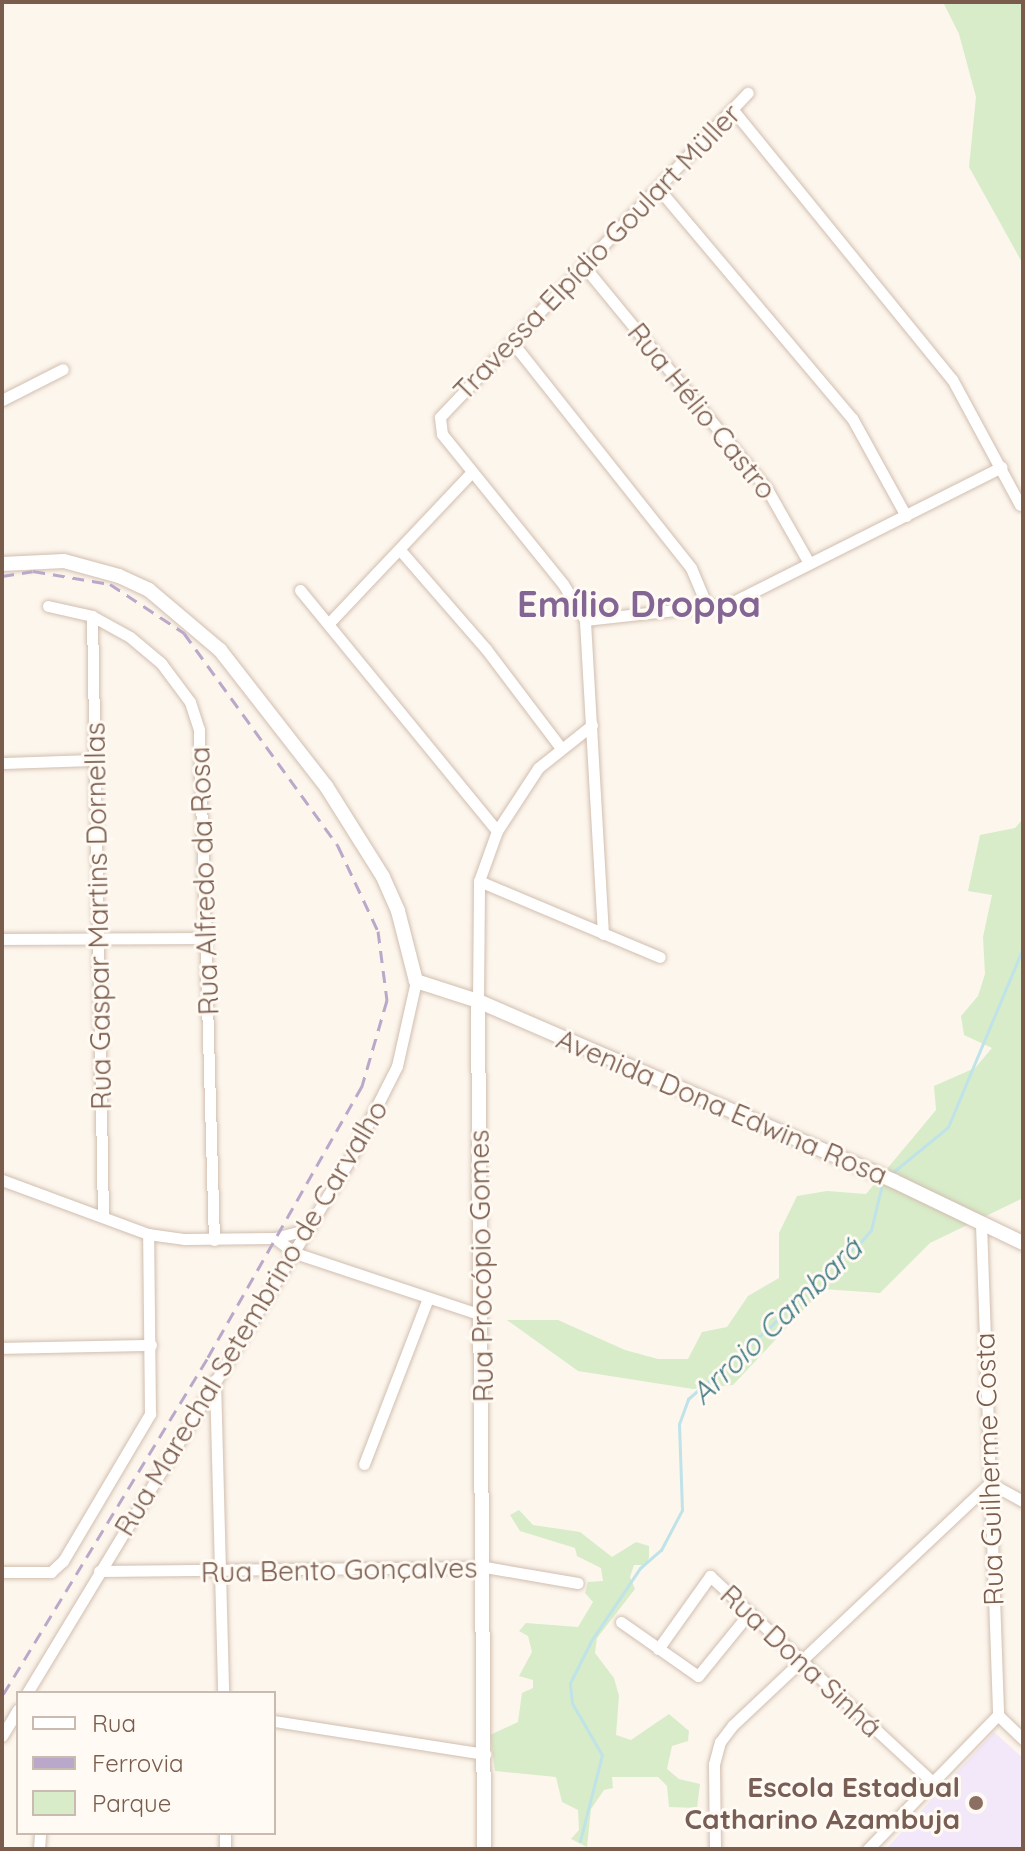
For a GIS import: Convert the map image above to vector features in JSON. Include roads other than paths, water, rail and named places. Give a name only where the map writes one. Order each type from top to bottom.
[{"type":"street","name":"Travessa Elpídio Goulart Müller","points":[[603,934],[585,620],[563,584],[442,434],[440,417],[748,93]]},
{"type":"street","points":[[733,110],[952,379],[1020,505]]},
{"type":"street","points":[[658,188],[852,418],[906,516]]},
{"type":"street","name":"Rua Hélio Castro","points":[[583,265],[767,489],[809,563]]},
{"type":"street","points":[[512,342],[691,568],[708,608]]},
{"type":"street","points":[[2,400],[63,369]]},
{"type":"street","points":[[585,620],[708,608],[745,598],[1001,467]]},
{"type":"street","points":[[330,622],[471,473]]},
{"type":"street","points":[[400,550],[486,649],[561,748]]},
{"type":"street","name":"Rua Marechal Setembrino de Carvalho","points":[[2,564],[64,561],[119,576],[149,590],[220,650],[326,786],[383,877],[398,911],[416,981],[388,1089],[295,1253],[28,1691]]},
{"type":"street","points":[[300,590],[330,622],[497,831]]},
{"type":"street","name":"Rua Alfredo da Rosa","points":[[48,606],[92,616],[130,637],[161,663],[190,702],[199,729],[214,1240]]},
{"type":"street","name":"Rua Gaspar Martins Dornellas","points":[[92,616],[103,1215]]},
{"type":"street","name":"Rua Procópio Gomes","points":[[484,1849],[485,1567],[479,881],[497,831],[521,788],[561,748],[592,725]]},
{"type":"street","points":[[2,763],[94,760]]},
{"type":"street","points":[[479,881],[660,957]]},
{"type":"street","points":[[2,939],[100,936],[207,938]]},
{"type":"street","name":"Avenida Dona Edwina Rosa","points":[[416,981],[478,1001],[894,1181],[1023,1243]]},
{"type":"street","points":[[2,1180],[148,1234],[214,1240],[275,1238],[309,1229]]},
{"type":"street","name":"Rua Guilherme Costa","points":[[981,1224],[998,1715]]},
{"type":"street","points":[[2,1572],[51,1572],[63,1561],[150,1414],[148,1234]]},
{"type":"street","points":[[275,1238],[295,1253],[427,1301],[481,1315]]},
{"type":"street","points":[[364,1464],[427,1301]]},
{"type":"street","points":[[2,1348],[151,1345]]},
{"type":"street","points":[[215,1380],[223,1691]]},
{"type":"street","points":[[715,1849],[714,1764],[720,1742],[798,1660],[990,1483],[1023,1501]]},
{"type":"street","name":"Rua Bento Gonçalves","points":[[99,1571],[485,1567],[578,1583]]},
{"type":"street","name":"Rua Dona Sinhá","points":[[658,1649],[706,1577],[750,1612],[931,1781]]},
{"type":"street","points":[[621,1622],[698,1676],[750,1612]]},
{"type":"street","points":[[2,1736],[16,1712]]},
{"type":"street","points":[[868,1849],[998,1715],[1023,1739]]},
{"type":"street","points":[[276,1721],[485,1754]]},
{"type":"waterway","name":"Arroio Cambará","points":[[892,1173],[948,1127],[1023,948]]},
{"type":"waterway","name":"Arroio Cambará","points":[[580,1841],[602,1755],[572,1703],[570,1683],[591,1641],[640,1568],[661,1550],[682,1510],[679,1424],[688,1399],[773,1324],[812,1279],[858,1245],[871,1230],[883,1180]]},
{"type":"railway","points":[[2,576],[33,571],[110,584],[184,633],[338,846],[378,931],[387,1000],[362,1086],[207,1359],[2,1696]]},
{"type":"place","name":"Escola Estadual Catharino Azambuja","points":[[976,1803]]},
{"type":"district","name":"Emílio Droppa","points":[[639,604]]}]
